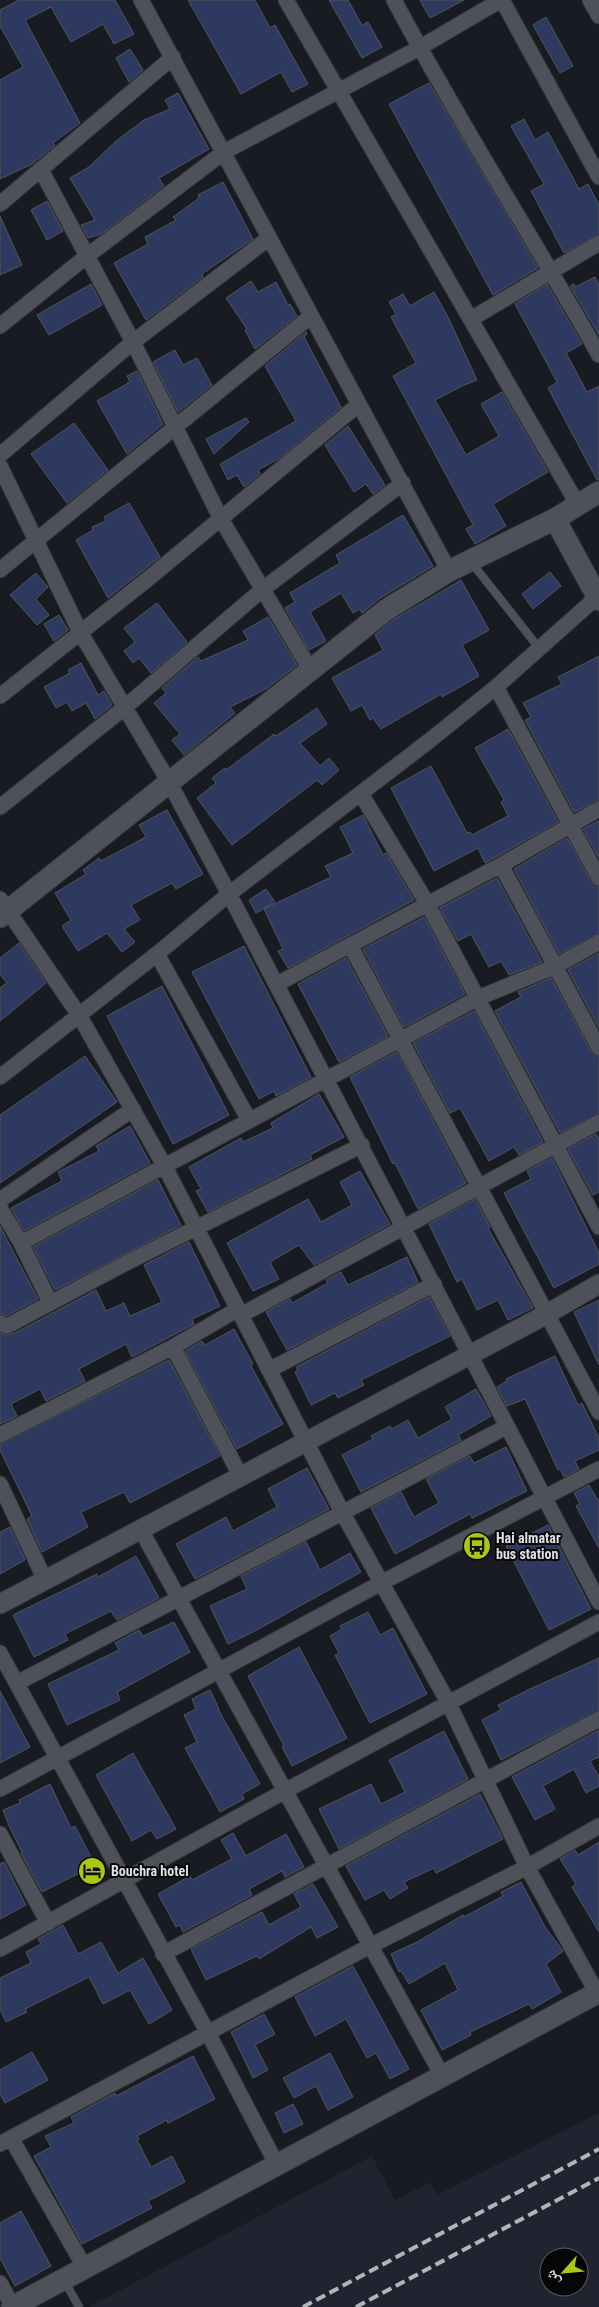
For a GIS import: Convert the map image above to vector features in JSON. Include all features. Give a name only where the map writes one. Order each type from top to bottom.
[{"type":"main road","points":[[3,908],[169,782],[386,610],[449,571],[555,519],[599,492]]},
{"type":"main road","points":[[555,519],[596,590]]},
{"type":"main road","points":[[12,2307],[598,1992]]},
{"type":"street","points":[[141,0],[449,571]]},
{"type":"street","points":[[286,0],[578,505]]},
{"type":"street","points":[[394,0],[419,48],[552,271],[599,356]]},
{"type":"street","points":[[0,326],[224,152],[419,48],[502,0],[599,178]]},
{"type":"street","points":[[590,0],[599,16]]},
{"type":"street","points":[[0,204],[173,58]]},
{"type":"street","points":[[41,170],[133,342],[221,519],[310,669]]},
{"type":"street","points":[[0,455],[133,342],[269,238]]},
{"type":"street","points":[[471,319],[599,243]]},
{"type":"street","points":[[0,570],[311,316]]},
{"type":"street","points":[[0,696],[221,519],[359,404]]},
{"type":"street","points":[[0,466],[80,632],[169,782],[229,894],[362,1145],[506,1426],[599,1602]]},
{"type":"street","points":[[0,807],[124,708],[263,589],[403,483]]},
{"type":"street","points":[[0,1077],[157,954],[229,894],[361,794],[496,687],[540,648],[596,590]]},
{"type":"street","points":[[496,687],[599,878]]},
{"type":"street","points":[[361,794],[427,903],[599,1227]]},
{"type":"street","points":[[277,984],[501,864],[599,809]]},
{"type":"street","points":[[501,864],[599,1048]]},
{"type":"street","points":[[3,908],[79,1015],[164,1165],[342,1512],[448,1702],[527,1867],[598,1992]]},
{"type":"street","points":[[21,1243],[478,998],[556,966],[599,942]]},
{"type":"street","points":[[350,945],[599,1412]]},
{"type":"street","points":[[157,954],[249,1120]]},
{"type":"street","points":[[0,1200],[133,1109]]},
{"type":"street","points":[[0,1435],[405,1228],[599,1122]]},
{"type":"street","points":[[0,1323],[6,1326],[11,1324],[197,1227],[362,1145]]},
{"type":"street","points":[[0,1208],[21,1243],[50,1302]]},
{"type":"street","points":[[269,1370],[434,1284]]},
{"type":"street","points":[[0,1604],[548,1314],[599,1284]]},
{"type":"street","points":[[173,1347],[241,1477]]},
{"type":"street","points":[[17,1683],[506,1426]]},
{"type":"street","points":[[0,1789],[380,1583],[599,1469]]},
{"type":"street","points":[[0,1484],[45,1580]]},
{"type":"street","points":[[141,1530],[443,2077]]},
{"type":"street","points":[[0,1949],[448,1702],[599,1622]]},
{"type":"street","points":[[0,1653],[208,2033],[277,2165]]},
{"type":"street","points":[[164,1954],[599,1719]]},
{"type":"street","points":[[85,2268],[6,2141],[370,1946],[527,1867],[599,1826]]},
{"type":"street","points":[[0,1834],[48,1923]]},
{"type":"street","points":[[0,2283],[12,2307]]},
{"type":"lane","points":[[470,560],[540,648]]},
{"type":"lane","points":[[63,2279],[79,2307]]},
{"type":"shaded area","points":[[599,2113],[599,2307],[89,2307],[372,2156],[395,2200],[431,2182],[437,2195]]},
{"type":"building","points":[[19,0],[115,0],[134,34],[114,44],[103,24],[71,42],[51,7],[25,20],[80,123],[53,143],[55,145],[32,164],[0,179],[0,80],[23,67],[0,26],[0,10]]},
{"type":"building","points":[[188,0],[255,0],[270,28],[275,25],[308,84],[292,92],[281,72],[241,94]]},
{"type":"building","points":[[329,0],[348,0],[362,25],[368,22],[382,47],[362,58]]},
{"type":"building","points":[[420,0],[464,0],[430,18]]},
{"type":"building","points":[[546,17],[573,66],[560,73],[533,25]]},
{"type":"building","points":[[130,49],[143,70],[129,82],[116,58]]},
{"type":"building","points":[[429,83],[538,268],[493,295],[389,104]]},
{"type":"building","points":[[178,93],[209,149],[159,178],[164,186],[101,234],[88,238],[81,225],[95,220],[70,178],[89,167],[116,141],[144,120],[170,109],[165,100]]},
{"type":"building","points":[[524,119],[535,140],[548,132],[579,189],[588,184],[599,205],[599,234],[564,253],[531,191],[544,184],[511,126]]},
{"type":"building","points":[[223,182],[253,239],[202,274],[203,277],[146,320],[114,263],[148,244],[145,237],[176,220],[173,217],[199,198],[198,195]]},
{"type":"building","points":[[47,201],[63,231],[47,240],[31,210]]},
{"type":"building","points":[[0,216],[22,265],[0,275]]},
{"type":"building","points":[[595,277],[599,285],[599,335],[570,286],[574,284],[575,287]]},
{"type":"building","points":[[251,281],[258,292],[276,282],[288,305],[290,304],[297,316],[255,349],[245,330],[247,329],[226,298]]},
{"type":"building","points":[[91,284],[102,305],[49,335],[37,315]]},
{"type":"building","points":[[547,284],[582,344],[566,353],[587,392],[599,386],[599,480],[597,480],[548,388],[557,382],[515,304]]},
{"type":"building","points":[[434,292],[448,317],[477,380],[435,400],[466,455],[499,436],[481,404],[502,392],[548,472],[493,504],[506,526],[475,544],[466,529],[473,525],[393,376],[416,363],[391,317],[396,314],[389,302],[403,294],[410,306]]},
{"type":"building","points":[[306,332],[307,334],[304,337],[341,407],[280,458],[258,470],[260,474],[244,487],[237,475],[228,480],[220,464],[296,421],[265,366]]},
{"type":"building","points":[[175,350],[183,365],[197,358],[212,385],[178,412],[153,362]]},
{"type":"building","points":[[137,371],[163,424],[127,454],[97,401],[130,382],[127,376]]},
{"type":"building","points":[[246,418],[249,422],[214,454],[206,439]]},
{"type":"building","points":[[74,423],[108,470],[67,503],[31,454]]},
{"type":"building","points":[[348,426],[385,485],[373,494],[366,484],[354,492],[325,445]]},
{"type":"building","points":[[129,503],[160,557],[108,598],[76,540],[93,530],[92,527],[106,521],[104,517]]},
{"type":"building","points":[[403,515],[433,566],[379,599],[362,613],[360,609],[353,613],[341,593],[310,612],[326,641],[309,650],[285,608],[295,602],[290,593],[340,563],[336,555]]},
{"type":"building","points":[[550,572],[561,586],[533,609],[522,594]]},
{"type":"building","points":[[36,573],[48,587],[36,599],[49,615],[37,625],[10,595]]},
{"type":"building","points":[[461,580],[489,630],[462,645],[479,676],[442,697],[441,694],[381,729],[373,718],[370,720],[362,705],[351,711],[332,678],[383,650],[375,635],[393,620]]},
{"type":"building","points":[[157,603],[187,642],[151,673],[139,658],[133,663],[124,651],[135,642],[124,628]]},
{"type":"building","points":[[59,615],[68,630],[54,641],[44,624]]},
{"type":"building","points":[[268,617],[297,665],[266,689],[230,707],[235,713],[184,755],[172,740],[180,734],[154,703],[166,693],[162,688],[198,657],[201,661],[248,640],[243,631]]},
{"type":"building","points":[[599,656],[599,800],[574,812],[525,720],[531,717],[523,703],[562,684],[558,677]]},
{"type":"building","points":[[81,663],[98,695],[104,691],[112,705],[95,719],[86,703],[72,711],[67,702],[56,708],[44,687],[70,673],[68,670]]},
{"type":"building","points":[[317,708],[327,724],[300,743],[320,766],[329,758],[339,770],[322,785],[317,780],[232,845],[197,798],[216,783],[212,778],[225,768],[226,770],[274,734],[276,736]]},
{"type":"building","points":[[508,729],[558,822],[485,863],[478,848],[434,871],[391,788],[431,766],[467,833],[470,832],[472,835],[508,816],[501,802],[504,800],[475,748]]},
{"type":"building","points":[[167,810],[203,874],[176,889],[172,883],[131,905],[140,920],[124,929],[135,942],[122,952],[107,933],[78,951],[62,926],[71,920],[55,893],[86,874],[83,870],[99,858],[101,861],[146,837],[139,825]]},
{"type":"building","points":[[363,815],[383,855],[386,853],[414,900],[288,968],[278,951],[283,949],[264,909],[331,877],[325,866],[353,853],[340,827]]},
{"type":"building","points":[[598,821],[599,823],[599,858],[583,829]]},
{"type":"building","points":[[567,838],[591,882],[599,887],[599,933],[559,954],[514,869]]},
{"type":"building","points":[[497,878],[542,962],[509,975],[501,961],[489,967],[471,934],[458,941],[440,908]]},
{"type":"building","points":[[266,889],[275,902],[256,913],[249,900]]},
{"type":"building","points":[[424,917],[465,994],[404,1027],[363,949]]},
{"type":"building","points":[[19,943],[46,983],[0,1021],[0,988],[7,983],[0,974],[0,958]]},
{"type":"building","points":[[244,946],[311,1077],[276,1096],[274,1091],[259,1099],[192,972]]},
{"type":"building","points":[[599,953],[599,1028],[568,970]]},
{"type":"building","points":[[346,958],[388,1036],[339,1062],[298,984]]},
{"type":"building","points":[[551,978],[591,1052],[599,1057],[599,1113],[560,1133],[495,1011],[521,997],[518,992]]},
{"type":"building","points":[[162,986],[229,1115],[173,1144],[107,1016]]},
{"type":"building","points":[[474,1011],[543,1142],[519,1155],[514,1147],[489,1161],[460,1108],[450,1113],[413,1043]]},
{"type":"building","points":[[397,1052],[466,1183],[418,1209],[395,1163],[393,1164],[350,1077]]},
{"type":"building","points":[[85,1056],[117,1102],[0,1183],[0,1115]]},
{"type":"building","points":[[319,1094],[344,1137],[310,1155],[312,1159],[208,1212],[196,1191],[201,1189],[189,1167],[241,1138],[243,1142],[273,1128],[271,1123]]},
{"type":"building","points":[[130,1126],[150,1163],[24,1231],[11,1208],[62,1181],[58,1172],[99,1151],[96,1146]]},
{"type":"building","points":[[596,1134],[599,1139],[599,1192],[593,1195],[568,1149]]},
{"type":"building","points":[[552,1158],[599,1253],[599,1264],[554,1288],[504,1193],[531,1179],[527,1171]]},
{"type":"building","points":[[360,1171],[390,1224],[314,1265],[299,1245],[270,1262],[279,1279],[253,1291],[227,1243],[308,1199],[321,1222],[352,1205],[340,1182]]},
{"type":"building","points":[[158,1180],[181,1225],[55,1290],[33,1247]]},
{"type":"building","points":[[475,1199],[490,1227],[488,1228],[533,1308],[508,1320],[498,1300],[477,1310],[462,1279],[457,1282],[429,1224]]},
{"type":"building","points":[[0,1226],[38,1299],[6,1316],[0,1314]]},
{"type":"building","points":[[189,1242],[220,1306],[192,1319],[194,1324],[132,1357],[126,1344],[79,1369],[85,1381],[46,1401],[40,1389],[11,1404],[17,1416],[0,1424],[0,1333],[6,1335],[15,1333],[96,1290],[106,1311],[124,1303],[130,1316],[162,1302],[144,1265]]},
{"type":"building","points":[[407,1257],[418,1282],[287,1350],[266,1312],[290,1299],[292,1303],[328,1283],[326,1280],[341,1272],[348,1285]]},
{"type":"building","points":[[429,1297],[450,1336],[361,1380],[364,1385],[338,1398],[335,1393],[311,1405],[295,1372],[298,1371],[296,1367]]},
{"type":"building","points":[[599,1300],[599,1365],[574,1312]]},
{"type":"building","points":[[234,1329],[253,1364],[251,1366],[283,1424],[237,1449],[185,1351],[202,1341],[205,1345]]},
{"type":"building","points":[[555,1356],[578,1405],[582,1403],[599,1438],[599,1450],[575,1461],[579,1469],[564,1477],[560,1469],[558,1470],[525,1399],[507,1406],[497,1387],[507,1381],[506,1379]]},
{"type":"building","points":[[169,1360],[220,1456],[130,1503],[124,1492],[81,1512],[88,1527],[42,1552],[27,1519],[32,1516],[0,1450],[0,1444]]},
{"type":"building","points":[[476,1389],[491,1416],[458,1435],[461,1440],[361,1492],[342,1455],[373,1439],[371,1436],[390,1426],[392,1429],[408,1420],[418,1438],[452,1419],[445,1407]]},
{"type":"building","points":[[506,1447],[527,1491],[472,1518],[470,1514],[395,1554],[371,1508],[401,1492],[414,1517],[439,1503],[426,1479],[470,1456],[474,1463]]},
{"type":"building","points":[[307,1468],[329,1509],[195,1579],[176,1544],[226,1517],[233,1531],[277,1507],[268,1489]]},
{"type":"building","points":[[589,1485],[599,1502],[599,1548],[576,1506],[580,1504],[574,1493]]},
{"type":"building","points":[[548,1525],[591,1609],[549,1630],[506,1546]]},
{"type":"building","points":[[10,1527],[25,1560],[0,1574],[0,1532]]},
{"type":"building","points":[[306,1542],[320,1570],[350,1553],[361,1572],[228,1644],[210,1606],[247,1589],[241,1576]]},
{"type":"building","points":[[136,1556],[159,1598],[117,1620],[111,1611],[65,1634],[68,1640],[34,1657],[13,1615],[97,1574],[98,1577]]},
{"type":"building","points":[[368,1612],[380,1635],[393,1628],[427,1694],[370,1723],[335,1655],[339,1653],[330,1636],[342,1629],[340,1626]]},
{"type":"building","points":[[174,1622],[190,1652],[117,1692],[120,1700],[67,1725],[48,1684],[119,1650],[115,1643],[139,1630],[143,1636]]},
{"type":"building","points":[[299,1647],[347,1738],[292,1766],[282,1747],[284,1746],[248,1676]]},
{"type":"building","points":[[599,1658],[599,1710],[501,1760],[482,1720],[501,1710],[498,1705]]},
{"type":"building","points":[[210,1690],[218,1709],[260,1784],[242,1794],[244,1799],[220,1812],[185,1748],[197,1742],[184,1715],[196,1709],[192,1699]]},
{"type":"building","points":[[0,1691],[30,1747],[0,1763]]},
{"type":"building","points":[[599,1730],[599,1757],[590,1761],[599,1777],[599,1786],[586,1793],[574,1769],[543,1786],[555,1809],[535,1820],[512,1777]]},
{"type":"building","points":[[444,1731],[468,1779],[339,1849],[319,1809],[371,1784],[381,1804],[405,1792],[389,1760]]},
{"type":"building","points":[[133,1753],[176,1829],[157,1839],[151,1830],[132,1841],[96,1775]]},
{"type":"building","points":[[50,1784],[71,1828],[75,1826],[95,1865],[42,1892],[21,1853],[3,1810],[20,1803],[19,1800]]},
{"type":"building","points":[[480,1794],[503,1839],[436,1873],[434,1868],[404,1882],[408,1888],[390,1899],[384,1890],[365,1900],[346,1866]]},
{"type":"building","points":[[233,1833],[246,1856],[286,1834],[304,1867],[285,1877],[282,1871],[249,1889],[252,1895],[183,1932],[180,1925],[176,1927],[158,1894],[190,1876],[192,1880],[232,1859],[221,1840]]},
{"type":"building","points":[[599,1842],[599,1932],[572,1887],[576,1884],[560,1859],[575,1850],[578,1855]]},
{"type":"building","points":[[4,1862],[26,1905],[0,1919],[0,1864]]},
{"type":"building","points":[[521,1882],[545,1927],[563,1951],[546,1964],[561,1992],[532,2009],[529,2004],[470,2032],[471,2035],[442,2050],[421,2010],[458,1990],[445,1963],[409,1984],[401,1971],[399,1972],[391,1954],[417,1942],[463,1915],[464,1917],[503,1896],[501,1892]]},
{"type":"building","points":[[313,1884],[338,1927],[317,1938],[311,1927],[259,1959],[257,1956],[206,1980],[191,1949],[262,1912],[269,1925],[301,1907],[294,1894]]},
{"type":"building","points":[[63,1925],[78,1954],[101,1942],[118,1973],[143,1958],[172,2010],[149,2024],[130,1990],[103,2004],[89,1977],[25,2009],[27,2012],[6,2022],[0,2009],[0,1978],[31,1963],[26,1952],[41,1944],[38,1939]]},
{"type":"building","points":[[353,1966],[409,2069],[390,2079],[376,2053],[367,2058],[346,2019],[315,2036],[295,1997]]},
{"type":"building","points":[[264,2014],[275,2034],[255,2045],[268,2070],[253,2078],[231,2032]]},
{"type":"building","points":[[32,2052],[48,2080],[5,2103],[0,2094],[0,2070]]},
{"type":"building","points":[[330,2053],[353,2097],[328,2110],[316,2086],[294,2098],[283,2078]]},
{"type":"building","points":[[193,2056],[215,2099],[168,2123],[167,2120],[137,2136],[139,2139],[137,2140],[151,2167],[172,2156],[185,2182],[148,2201],[152,2208],[82,2244],[34,2156],[51,2147],[45,2136],[74,2123],[71,2117],[115,2093],[116,2096]]},
{"type":"building","points":[[293,2104],[303,2124],[284,2133],[275,2113]]},
{"type":"building","points":[[21,2211],[51,2266],[15,2286],[0,2258],[0,2223]]},
{"type":"railway","points":[[303,2307],[599,2149]]},
{"type":"railway","points":[[356,2307],[599,2178]]},
{"type":"place","name":"Hai almatar bus station","points":[[477,1546]]},
{"type":"place","name":"Bouchra hotel","points":[[92,1871]]}]
